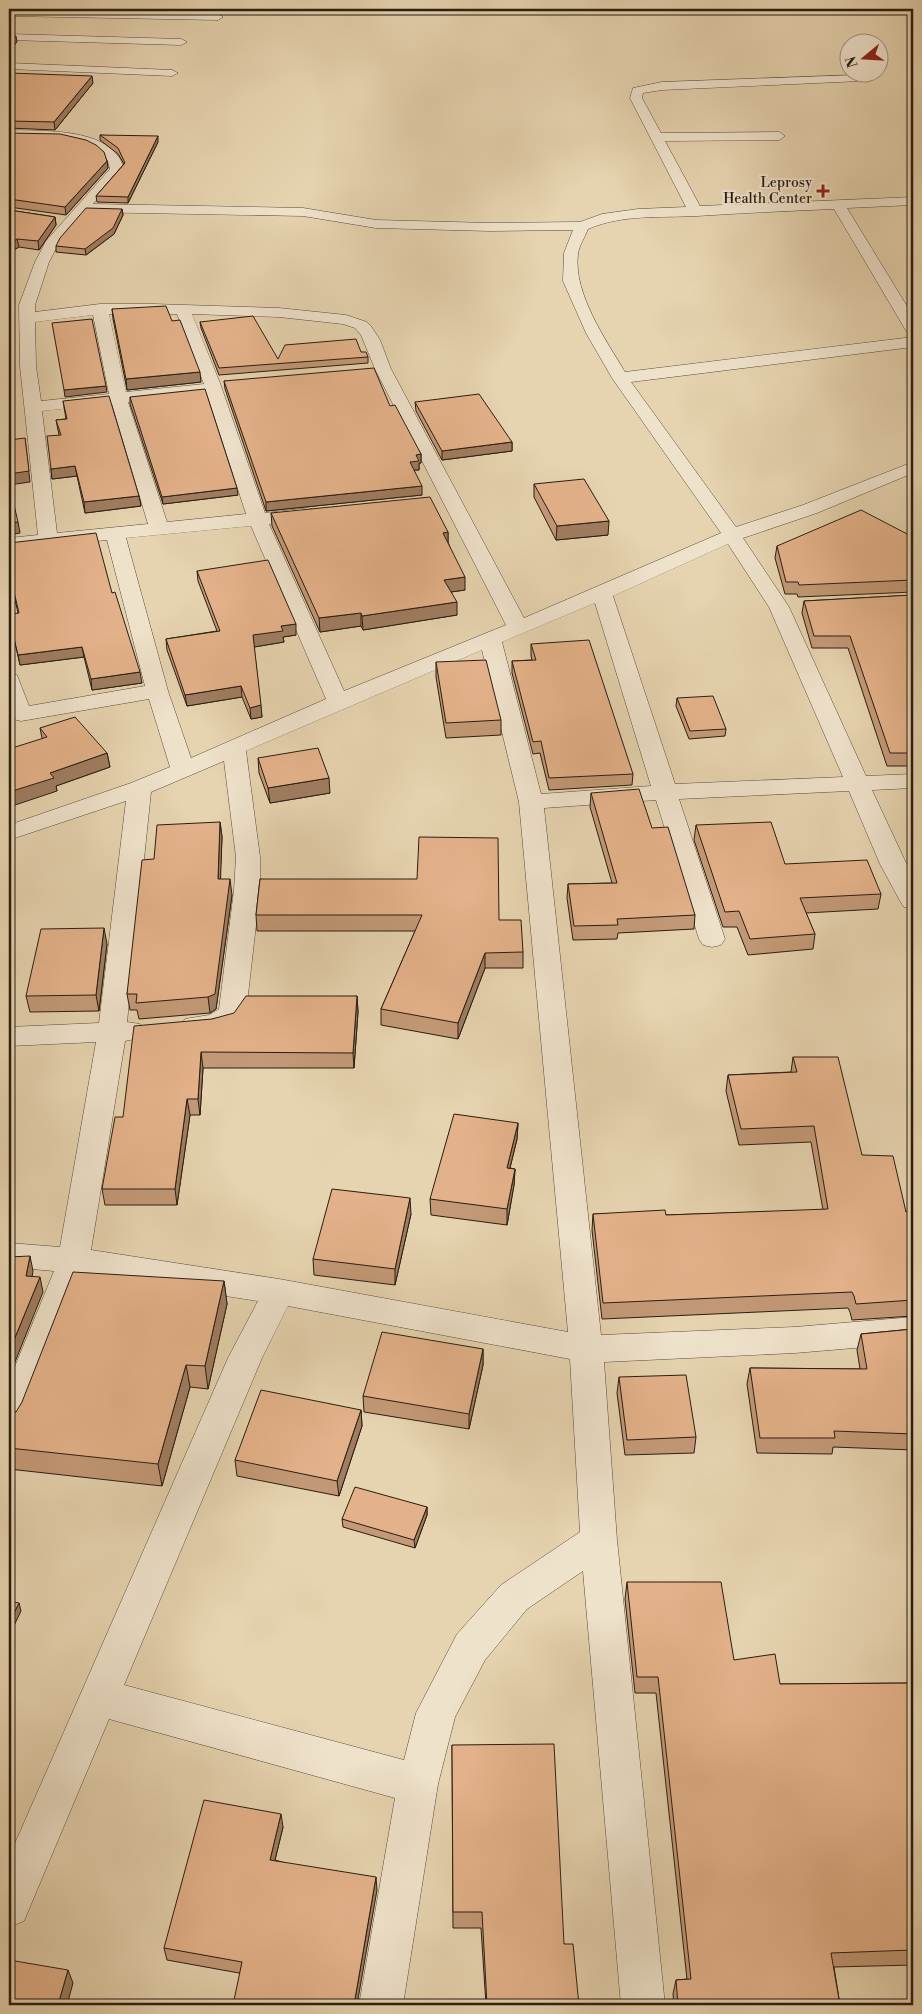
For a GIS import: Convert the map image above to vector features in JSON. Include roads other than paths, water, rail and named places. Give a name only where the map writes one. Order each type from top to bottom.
[{"type":"street","points":[[9,14],[218,16]]},
{"type":"street","points":[[10,67],[40,38],[60,14]]},
{"type":"street","points":[[9,37],[181,42]]},
{"type":"street","points":[[10,67],[172,73]]},
{"type":"street","points":[[696,212],[636,98],[637,91],[662,86],[840,80]]},
{"type":"street","points":[[9,134],[61,137],[86,141],[106,150],[113,157],[117,170],[53,242],[42,262],[27,305],[28,366],[48,541]]},
{"type":"street","points":[[658,137],[779,136]]},
{"type":"street","points":[[83,208],[303,212],[376,224],[490,227],[582,226],[619,215],[913,201]]},
{"type":"street","points":[[838,204],[913,329]]},
{"type":"street","points":[[55,219],[71,222]]},
{"type":"street","points":[[582,226],[571,253],[571,281],[594,333],[620,378],[732,535],[789,606],[856,784],[893,864],[913,901]]},
{"type":"street","points":[[28,318],[100,310],[183,310],[312,315],[353,321],[361,326],[367,332],[441,501],[518,627]]},
{"type":"street","points":[[100,310],[118,397],[159,528]]},
{"type":"street","points":[[183,310],[212,386],[257,518],[338,702]]},
{"type":"street","points":[[620,378],[913,342]]},
{"type":"street","points":[[364,371],[383,369]]},
{"type":"street","points":[[32,407],[212,386],[231,382]]},
{"type":"street","points":[[9,833],[139,788],[732,535],[810,509],[913,467]]},
{"type":"street","points":[[9,544],[325,512]]},
{"type":"street","points":[[115,534],[157,691],[183,770]]},
{"type":"street","points":[[602,592],[712,939]]},
{"type":"street","points":[[490,638],[531,802],[586,1349],[599,1540],[643,2005]]},
{"type":"street","points":[[9,680],[15,715],[157,691]]},
{"type":"street","points":[[9,1036],[112,1033],[213,1024],[225,1020],[232,1012],[248,890],[248,856],[234,748]]},
{"type":"street","points":[[531,802],[666,792],[913,781]]},
{"type":"street","points":[[9,1423],[74,1260],[112,1033],[139,788]]},
{"type":"street","points":[[9,1255],[74,1260],[280,1292],[586,1349],[796,1340],[913,1330]]},
{"type":"street","points":[[9,1906],[245,1358],[280,1292]]},
{"type":"street","points":[[381,2005],[418,1784],[436,1713],[471,1647],[514,1597],[599,1540]]},
{"type":"street","points":[[98,1697],[418,1784]]},
{"type":"place","name":"Leprosy Health Center","points":[[823,191]]}]
